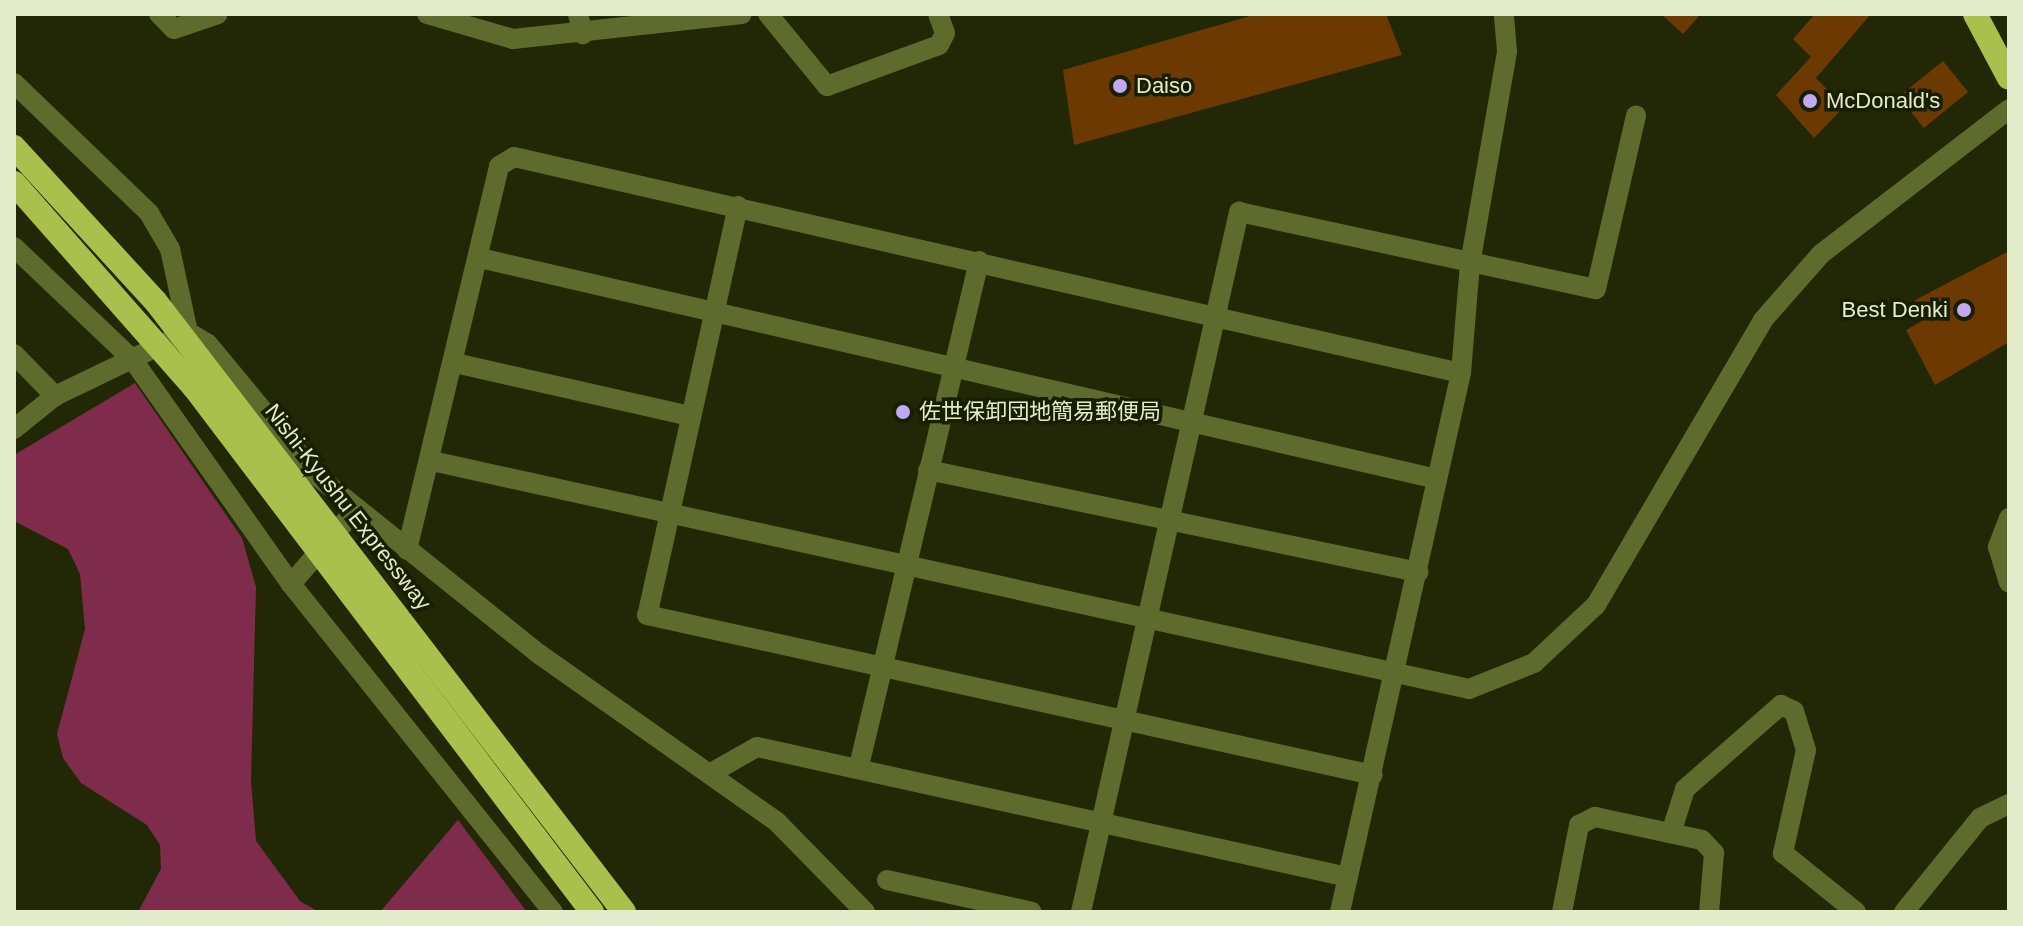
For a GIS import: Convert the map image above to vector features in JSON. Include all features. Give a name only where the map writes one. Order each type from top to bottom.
[{"type":"highway","points":[[1975,14],[2009,78]]},
{"type":"highway","name":"Nishi-Kyushu Expressway","points":[[14,147],[156,302],[592,912]]},
{"type":"highway","name":"Nishi-Kyushu Expressway","points":[[14,183],[126,303],[338,555],[624,912]]},
{"type":"street","points":[[159,14],[174,29],[218,14]]},
{"type":"street","points":[[427,14],[494,37],[581,24],[742,14]]},
{"type":"street","points":[[768,14],[827,86],[939,45],[945,33],[938,14]]},
{"type":"street","points":[[1340,912],[1397,678],[1461,373],[1470,264],[1507,51],[1504,14]]},
{"type":"street","points":[[14,83],[149,213],[170,249],[188,332],[208,344],[278,432],[355,510],[777,822],[865,912]]},
{"type":"street","points":[[432,461],[1397,678],[1469,689],[1501,681],[1567,637],[1619,571],[1763,320],[1821,254],[2009,109]]},
{"type":"street","points":[[1081,912],[1144,619],[1239,212],[1596,289],[1636,116]]},
{"type":"street","points":[[407,550],[432,461],[499,166],[514,157],[1214,312],[1461,373]]},
{"type":"street","points":[[738,206],[647,615],[1121,722],[1373,775]]},
{"type":"street","points":[[14,247],[133,360],[291,584],[553,912]]},
{"type":"street","points":[[480,258],[1190,418],[1437,479]]},
{"type":"street","points":[[859,766],[885,667],[928,470],[979,261]]},
{"type":"street","points":[[14,429],[55,396],[188,332]]},
{"type":"street","points":[[14,354],[55,396]]},
{"type":"street","points":[[455,363],[690,416]]},
{"type":"street","points":[[928,470],[1168,516],[1418,572]]},
{"type":"street","points":[[291,584],[355,510]]},
{"type":"street","points":[[2009,518],[1998,547],[2009,582]]},
{"type":"street","points":[[1671,833],[1685,789],[1781,705],[1794,711],[1806,750],[1783,853],[1856,912]]},
{"type":"street","points":[[711,773],[757,747],[859,766],[1348,877]]},
{"type":"street","points":[[1904,912],[1980,818],[2009,804]]},
{"type":"street","points":[[1562,912],[1579,825],[1595,817],[1702,840],[1714,853],[1709,912]]},
{"type":"street","points":[[887,880],[1032,912]]},
{"type":"shaded area","points":[[135,383],[242,538],[256,587],[251,780],[256,841],[300,901],[319,912],[138,912],[161,869],[160,845],[147,825],[81,783],[63,758],[57,734],[85,629],[80,574],[68,549],[14,521],[14,455]]},
{"type":"shaded area","points":[[458,820],[527,912],[380,912]]},
{"type":"building","points":[[1257,14],[1386,14],[1402,55],[1074,145],[1063,70]]},
{"type":"building","points":[[1661,14],[1701,14],[1683,34]]},
{"type":"building","points":[[1815,14],[1871,14],[1816,78],[1844,107],[1814,138],[1776,95],[1811,57],[1793,39]]},
{"type":"building","points":[[1943,61],[1968,92],[1924,128],[1899,97]]},
{"type":"building","name":"Best Denki","points":[[2009,251],[2009,342],[1935,385],[1906,330],[1922,321],[1915,300]]},
{"type":"place","name":"Daiso","points":[[1120,86]]},
{"type":"place","name":"McDonald's","points":[[1810,101]]},
{"type":"place","name":"Best Denki","points":[[1964,310]]},
{"type":"place","name":"佐世保卸団地簡易郵便局","points":[[903,412]]}]
